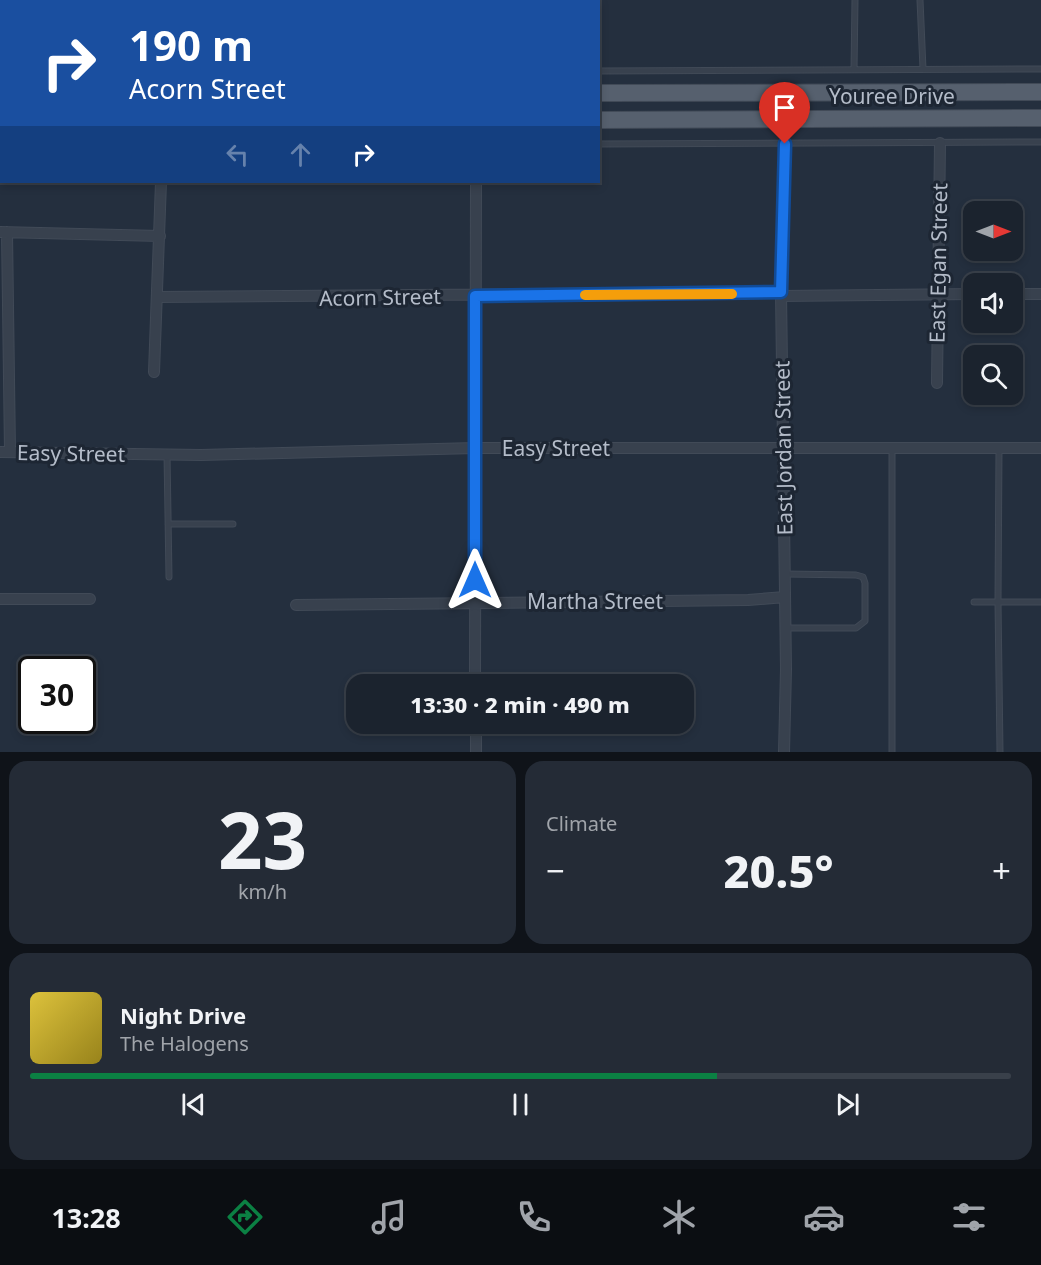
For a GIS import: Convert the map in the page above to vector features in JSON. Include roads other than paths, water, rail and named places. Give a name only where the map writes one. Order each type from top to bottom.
[{"type":"main road","name":"Youree Drive","points":[[600,93],[1041,92]]},
{"type":"main road","name":"Youree Drive","points":[[600,120],[1041,118]]},
{"type":"street","name":"East Egan Street","points":[[937,383],[940,143]]},
{"type":"street","name":"East Jordan Street","points":[[784,752],[786,628],[781,294],[785,144]]},
{"type":"street","points":[[154,372],[161,183]]},
{"type":"street","points":[[476,183],[476,674]]},
{"type":"street","points":[[5,452],[4,232],[160,236]]},
{"type":"street","name":"Acorn Street","points":[[158,297],[963,294]]},
{"type":"street","points":[[1023,294],[1041,294]]},
{"type":"street","name":"Easy Street","points":[[5,452],[167,454],[475,448],[1041,448]]},
{"type":"street","name":"Martha Street","points":[[296,605],[748,600],[785,597]]},
{"type":"street","points":[[0,599],[90,599]]},
{"type":"street","points":[[476,734],[476,752]]},
{"type":"lane","points":[[854,70],[855,0]]},
{"type":"lane","points":[[920,0],[923,69]]},
{"type":"lane","points":[[600,71],[1041,69]]},
{"type":"lane","points":[[600,144],[1041,142]]},
{"type":"lane","points":[[892,448],[892,752]]},
{"type":"lane","points":[[999,448],[1000,752]]},
{"type":"lane","points":[[167,454],[169,577]]},
{"type":"lane","points":[[168,524],[233,524]]},
{"type":"lane","points":[[785,574],[856,575],[863,577],[865,583],[865,621],[862,626],[856,628],[786,628]]},
{"type":"lane","points":[[974,602],[1041,602]]}]
